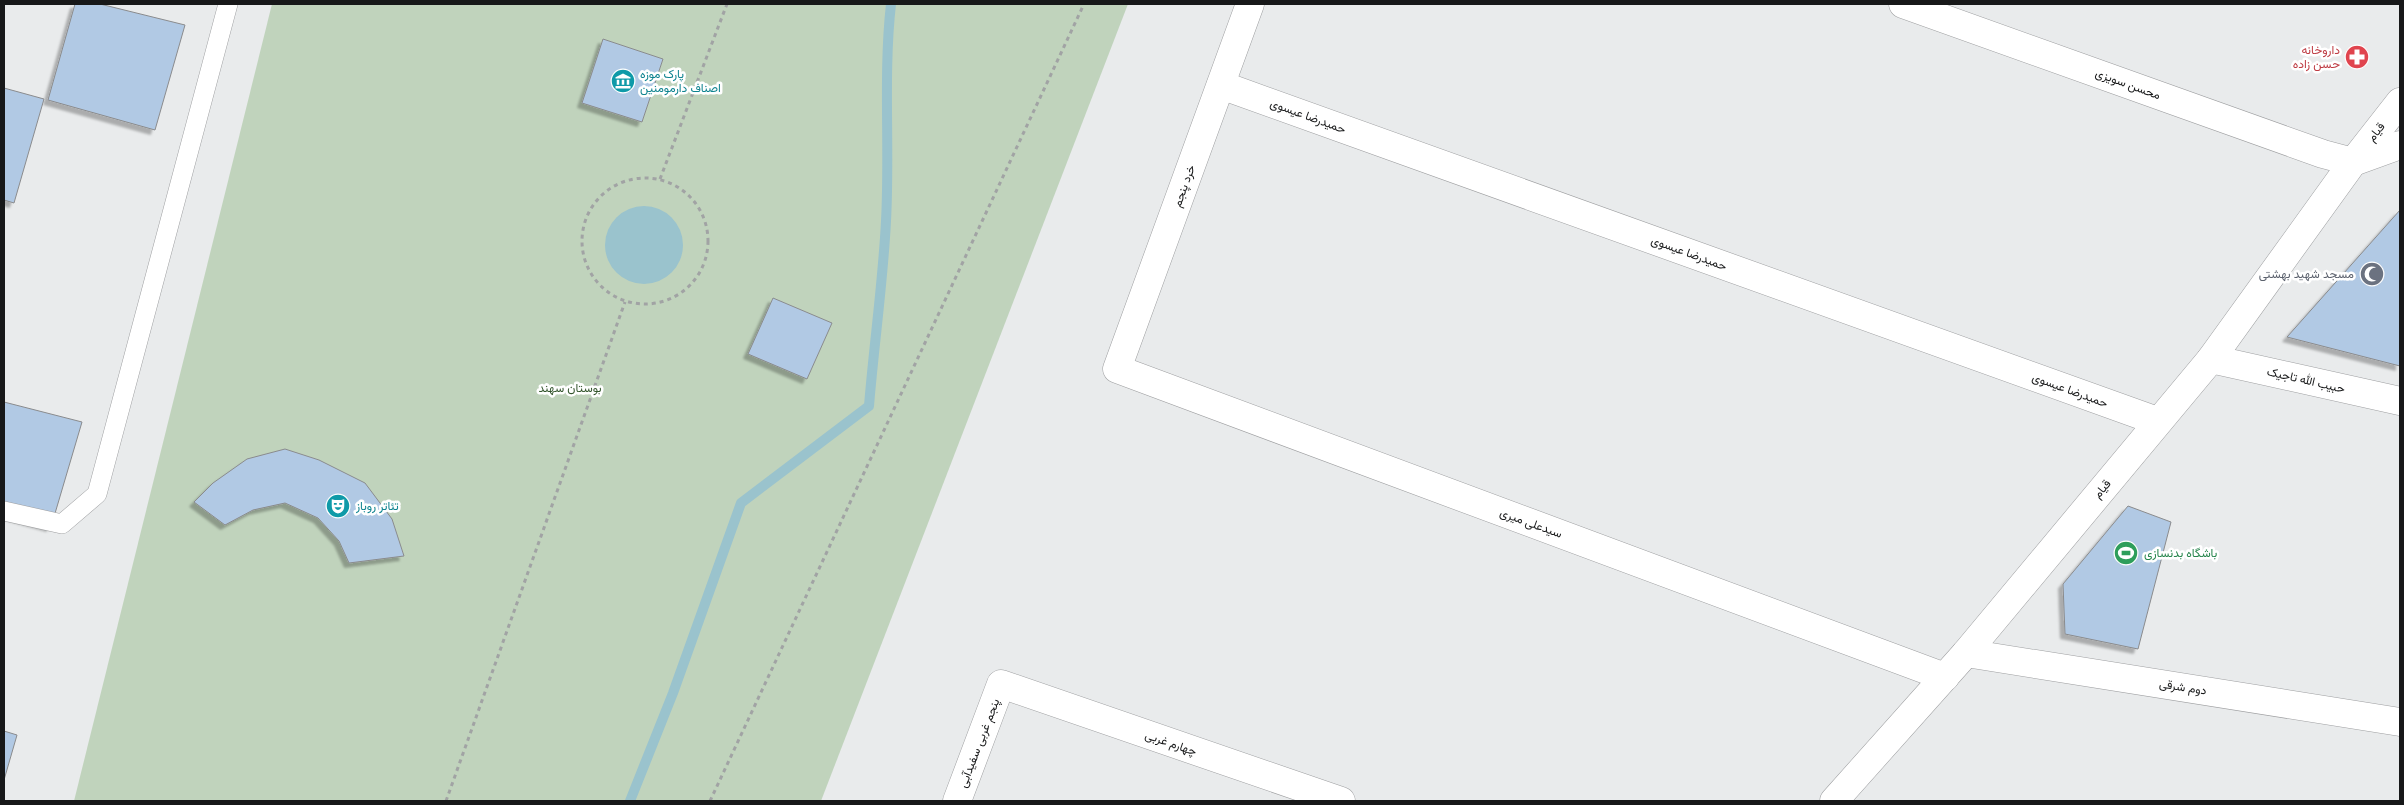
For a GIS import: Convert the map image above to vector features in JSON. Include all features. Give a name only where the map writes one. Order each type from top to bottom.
[{"type":"street","name":"خرد پنجم","points":[[1117,369],[1250,4]]},
{"type":"street","name":"محسن سویزی","points":[[1903,4],[2313,150],[2352,162]]},
{"type":"street","name":"حمیدرضا عیسوی","points":[[1221,85],[2157,421]]},
{"type":"street","name":"قیام","points":[[1834,801],[1966,653],[2157,421],[2211,359],[2352,162],[2400,102]]},
{"type":"street","name":"قیام","points":[[2352,162],[2400,144]]},
{"type":"street","name":"حبیب الله تاجیک","points":[[2211,359],[2400,401]]},
{"type":"street","name":"سیدعلی میری","points":[[1117,369],[1945,677]]},
{"type":"street","name":"دوم شرقی","points":[[1966,653],[2400,722]]},
{"type":"street","name":"پنجم غربی سفیدآبی","points":[[956,801],[1001,684]]},
{"type":"street","name":"چهارم غربی","points":[[1001,684],[1341,801]]},
{"type":"lane","points":[[4,511],[62,524],[97,494],[228,4]]},
{"type":"path","points":[[660,180],[727,4]]},
{"type":"path","points":[[710,801],[1084,4]]},
{"type":"path","points":[[638,178],[660,180],[679,188],[694,201],[705,218],[708,239],[706,259],[698,277],[678,295],[666,301],[646,305],[625,302],[606,292],[591,276],[582,256],[581,235],[587,214],[600,196],[618,184],[638,178]]},
{"type":"path","points":[[446,801],[625,302]]},
{"type":"green space","name":"بوستان سهند","points":[[272,4],[1128,4],[821,801],[74,801]]},
{"type":"water","points":[[644,206],[659,209],[671,218],[680,230],[683,245],[680,260],[671,272],[659,281],[644,284],[629,281],[617,272],[608,260],[605,245],[608,230],[617,218],[629,209]]},
{"type":"building","points":[[75,4],[100,4],[185,25],[155,130],[48,100]]},
{"type":"building","name":"پارک موزه اصناف دارمومنین","points":[[603,39],[663,59],[642,122],[582,103]]},
{"type":"building","points":[[4,88],[44,99],[14,203],[4,200]]},
{"type":"building","name":"مسجد شهید بهشتی","points":[[2400,210],[2400,366],[2287,337]]},
{"type":"building","points":[[773,298],[832,323],[807,379],[748,354]]},
{"type":"building","points":[[4,402],[82,422],[51,527],[4,514]]},
{"type":"building","name":"تئاتر روباز","points":[[285,449],[319,460],[365,483],[392,519],[404,556],[349,563],[339,541],[318,518],[285,503],[253,510],[225,525],[194,502],[213,483],[247,459]]},
{"type":"building","name":"باشگاه بدنسازی","points":[[2128,506],[2171,522],[2138,649],[2065,634],[2063,584]]},
{"type":"building","points":[[4,731],[17,735],[4,780]]},
{"type":"waterway","points":[[630,801],[673,693],[741,503],[869,406],[886,221],[887,58],[891,4]]},
{"type":"place","name":"داروخانه حسن زاده","points":[[2357,57]]},
{"type":"place","name":"پارک موزه اصناف دارمومنین","points":[[623,81]]},
{"type":"place","name":"مسجد شهید بهشتی","points":[[2372,274]]},
{"type":"place","name":"تئاتر روباز","points":[[338,506]]},
{"type":"place","name":"باشگاه بدنسازی","points":[[2126,553]]}]
